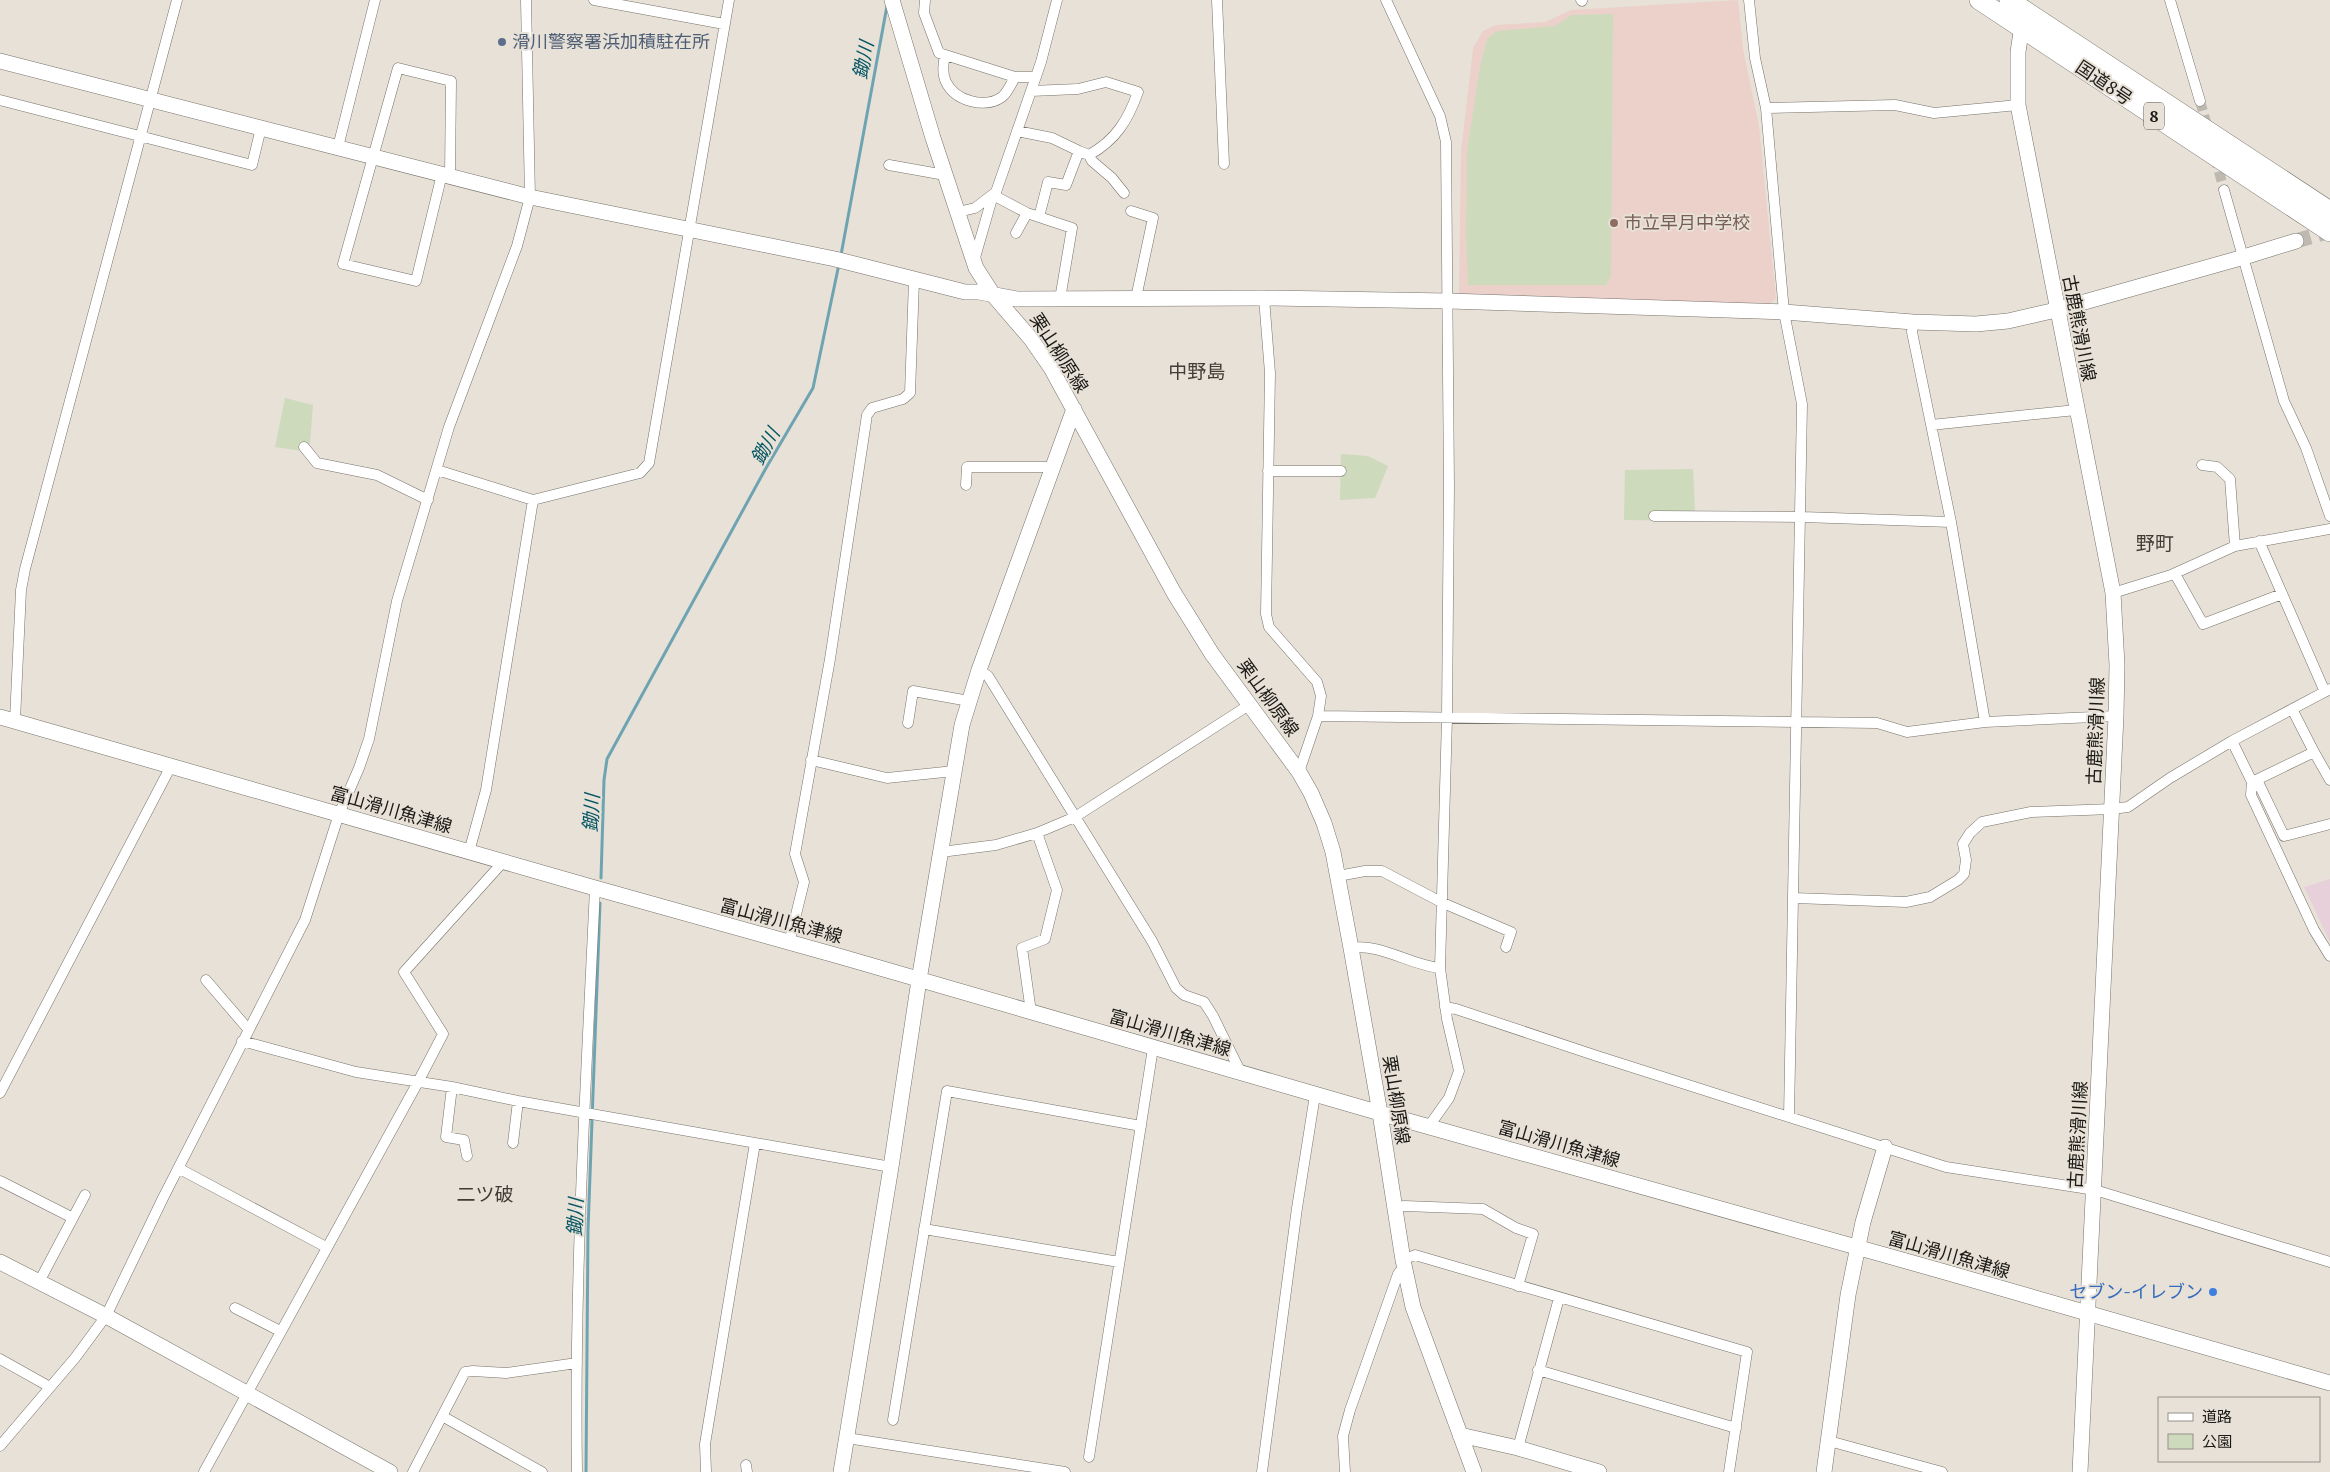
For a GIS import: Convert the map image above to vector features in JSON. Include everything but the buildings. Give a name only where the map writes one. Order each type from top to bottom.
[{"type":"highway","name":"国道8号","points":[[1979,0],[2330,232]]},
{"type":"highway","name":"国道8号","points":[[2019,3],[2330,211]]},
{"type":"main road","name":"栗山柳原線","points":[[892,0],[945,175],[982,280],[1031,339],[1074,409],[1174,593],[1212,654],[1299,772],[1312,793],[1324,823],[1338,876],[1380,1114],[1403,1263],[1413,1308],[1474,1472]]},
{"type":"main road","name":"古鹿熊滑川線","points":[[2019,3],[2023,28],[2018,52],[2018,105],[2056,310],[2113,593],[2116,665],[2112,810],[2080,1472]]},
{"type":"main road","points":[[0,61],[530,197],[835,259],[964,292],[979,292],[1017,299],[1264,298],[1449,301],[1784,312],[1913,322],[2000,322],[2056,310],[2244,258],[2296,240]]},
{"type":"main road","points":[[841,1472],[892,1167],[919,980],[962,725],[979,670],[1074,409]]},
{"type":"main road","name":"富山滑川魚津線","points":[[7,719],[1031,1012],[1380,1114],[1429,1126],[1858,1249],[1945,1272],[2330,1383]]},
{"type":"main road","points":[[1824,1472],[1848,1294],[1863,1222],[1885,1147]]},
{"type":"main road","points":[[0,1262],[106,1316],[390,1472]]},
{"type":"main road","points":[[1460,1435],[1518,1448],[1599,1472]]},
{"type":"street","points":[[7,719],[25,568],[177,0]]},
{"type":"street","points":[[338,147],[375,0]]},
{"type":"street","points":[[0,1446],[106,1316],[178,1168],[305,920],[339,814],[359,768],[369,738],[397,600],[449,428],[517,246],[530,197],[526,0]]},
{"type":"street","points":[[594,0],[724,24]]},
{"type":"street","points":[[437,470],[533,500],[640,473],[649,463],[691,229],[729,0]]},
{"type":"street","points":[[925,0],[924,13],[939,53],[1015,77],[1036,77]]},
{"type":"street","points":[[958,212],[975,208],[996,192],[1036,77],[1057,0]]},
{"type":"street","points":[[1217,0],[1224,164]]},
{"type":"street","points":[[1386,0],[1440,116],[1446,142],[1449,301],[1447,718],[1440,968],[1459,1071],[1449,1098],[1429,1126]]},
{"type":"street","points":[[1749,0],[1756,58],[1766,108],[1784,312],[1802,404],[1802,517],[1789,1117]]},
{"type":"street","points":[[2170,0],[2200,101]]},
{"type":"street","points":[[945,55],[943,68],[947,84],[963,99],[974,102],[989,102],[1001,97],[1008,90],[1015,77]]},
{"type":"street","points":[[398,68],[451,81],[446,175],[416,281],[343,264],[375,156],[398,68]]},
{"type":"street","points":[[1031,92],[1078,89],[1106,82],[1138,92],[1130,115],[1115,136],[1102,148],[1084,153],[1066,185],[1048,182],[1039,217]]},
{"type":"street","points":[[0,100],[140,138],[252,165],[261,128]]},
{"type":"street","points":[[1766,108],[1895,105],[1934,113],[2018,105]]},
{"type":"street","points":[[1017,131],[1052,138],[1084,153],[1112,178],[1124,193]]},
{"type":"street","points":[[889,165],[945,175]]},
{"type":"street","points":[[2224,190],[2284,401],[2306,448],[2330,516]]},
{"type":"street","points":[[993,194],[1027,213],[1072,228],[1060,299]]},
{"type":"street","points":[[974,261],[993,194]]},
{"type":"street","points":[[1131,211],[1153,218],[1136,298]]},
{"type":"street","points":[[1016,233],[1027,213]]},
{"type":"street","points":[[789,943],[804,882],[795,854],[830,659],[868,415],[872,408],[903,399],[910,393],[914,280]]},
{"type":"street","points":[[1264,298],[1270,373],[1266,614],[1269,627],[1317,682],[1321,696],[1318,716],[1299,772]]},
{"type":"street","points":[[1913,322],[1912,332],[1951,522],[1985,722]]},
{"type":"street","points":[[1931,426],[2076,410]]},
{"type":"street","points":[[304,447],[317,463],[377,475],[428,500]]},
{"type":"street","points":[[2202,465],[2217,467],[2230,479],[2235,546]]},
{"type":"street","points":[[966,485],[967,467],[1054,467]]},
{"type":"street","points":[[1268,471],[1341,471]]},
{"type":"street","points":[[469,852],[486,790],[533,500]]},
{"type":"street","points":[[1654,516],[1802,517],[1951,522]]},
{"type":"street","points":[[2113,593],[2174,574],[2235,546],[2330,529]]},
{"type":"street","points":[[1794,898],[1920,900],[1930,897],[1958,880],[1964,874],[1966,860],[1963,844],[1970,833],[1982,822],[2031,812],[2112,810],[2128,806],[2232,741],[2327,690],[2282,594],[2260,541]]},
{"type":"street","points":[[2174,574],[2204,624],[2282,594]]},
{"type":"street","points":[[979,670],[988,676],[1152,941],[1176,988],[1184,995],[1204,1002],[1214,1016],[1241,1073]]},
{"type":"street","points":[[908,722],[913,691],[969,701]]},
{"type":"street","points":[[941,852],[996,845],[1075,817],[1249,705]]},
{"type":"street","points":[[2292,709],[2330,780]]},
{"type":"street","points":[[1318,716],[1877,723],[1907,732],[1985,722],[2116,716]]},
{"type":"street","points":[[2232,741],[2284,836],[2330,824]]},
{"type":"street","points":[[2254,781],[2314,752]]},
{"type":"street","points":[[811,760],[887,778],[954,771]]},
{"type":"street","points":[[0,1093],[171,766]]},
{"type":"street","points":[[2254,781],[2251,795],[2314,930],[2330,956]]},
{"type":"street","points":[[1031,1012],[1022,948],[1045,939],[1057,890],[1037,832]]},
{"type":"street","points":[[204,1472],[443,1034],[404,972],[503,862]]},
{"type":"street","points":[[1338,876],[1365,871],[1382,871],[1442,903],[1511,932],[1506,946]]},
{"type":"street","points":[[577,1472],[577,1363],[589,1113],[595,888]]},
{"type":"street","points":[[1351,948],[1363,946],[1428,967],[1440,968]]},
{"type":"street","points":[[206,980],[248,1029]]},
{"type":"street","points":[[1446,1007],[1946,1167],[2095,1190],[2330,1262]]},
{"type":"street","points":[[242,1041],[356,1072],[452,1087],[518,1101],[892,1167]]},
{"type":"street","points":[[1089,1457],[1153,1048]]},
{"type":"street","points":[[452,1087],[446,1137],[464,1140],[467,1156]]},
{"type":"street","points":[[893,1420],[947,1091],[1141,1126]]},
{"type":"street","points":[[1262,1472],[1296,1218],[1315,1094]]},
{"type":"street","points":[[513,1143],[518,1101]]},
{"type":"street","points":[[706,1472],[705,1444],[755,1143]]},
{"type":"street","points":[[178,1168],[326,1247]]},
{"type":"street","points":[[0,1181],[73,1218]]},
{"type":"street","points":[[40,1282],[84,1195]]},
{"type":"street","points":[[1394,1207],[1483,1209],[1516,1228],[1533,1234],[1518,1286]]},
{"type":"street","points":[[924,1229],[1119,1262]]},
{"type":"street","points":[[1346,1472],[1343,1436],[1350,1410],[1398,1274],[1403,1263],[1415,1255],[1748,1352],[1729,1472]]},
{"type":"street","points":[[1518,1448],[1538,1370],[1560,1298]]},
{"type":"street","points":[[235,1308],[280,1332]]},
{"type":"street","points":[[0,1359],[50,1387]]},
{"type":"street","points":[[414,1472],[465,1372],[506,1373],[577,1363]]},
{"type":"street","points":[[1538,1370],[1736,1428]]},
{"type":"street","points":[[442,1416],[542,1472]]},
{"type":"street","points":[[847,1438],[1065,1472]]},
{"type":"street","points":[[1829,1441],[1942,1472]]},
{"type":"shaded area","name":"市立早月中学校","points":[[1738,0],[1743,49],[1759,126],[1776,299],[1767,305],[1459,294],[1461,152],[1473,48],[1483,31],[1496,25],[1545,22],[1571,10]]},
{"type":"shaded area","points":[[2330,879],[2330,942],[2304,887]]},
{"type":"green space","points":[[1613,14],[1611,276],[1606,285],[1468,285],[1466,234],[1467,151],[1480,67],[1487,39],[1497,31],[1555,26],[1572,15]]},
{"type":"green space","points":[[285,398],[313,405],[310,443],[302,451],[275,447]]},
{"type":"green space","points":[[1341,454],[1368,456],[1388,466],[1375,498],[1340,500]]},
{"type":"green space","points":[[1693,469],[1695,511],[1693,521],[1624,520],[1625,470]]},
{"type":"waterway","name":"鋤川","points":[[841,255],[887,6]]},
{"type":"waterway","name":"鋤川","points":[[601,878],[604,780],[607,759],[766,468],[813,388],[839,264]]},
{"type":"waterway","name":"鋤川","points":[[586,1472],[588,1230],[600,903]]},
{"type":"tunnel","points":[[2200,101],[2208,129]]},
{"type":"tunnel","points":[[2215,157],[2224,190]]},
{"type":"tunnel","points":[[2296,241],[2330,231]]},
{"type":"place","name":"滑川警察署浜加積駐在所","points":[[502,42]]},
{"type":"place","name":"市立早月中学校","points":[[1614,223]]},
{"type":"place","name":"セブン-イレブン","points":[[2213,1292]]},
{"type":"district","name":"中野島","points":[[1197,371]]},
{"type":"district","name":"野町","points":[[2155,543]]},
{"type":"district","name":"二ツ破","points":[[485,1194]]}]
